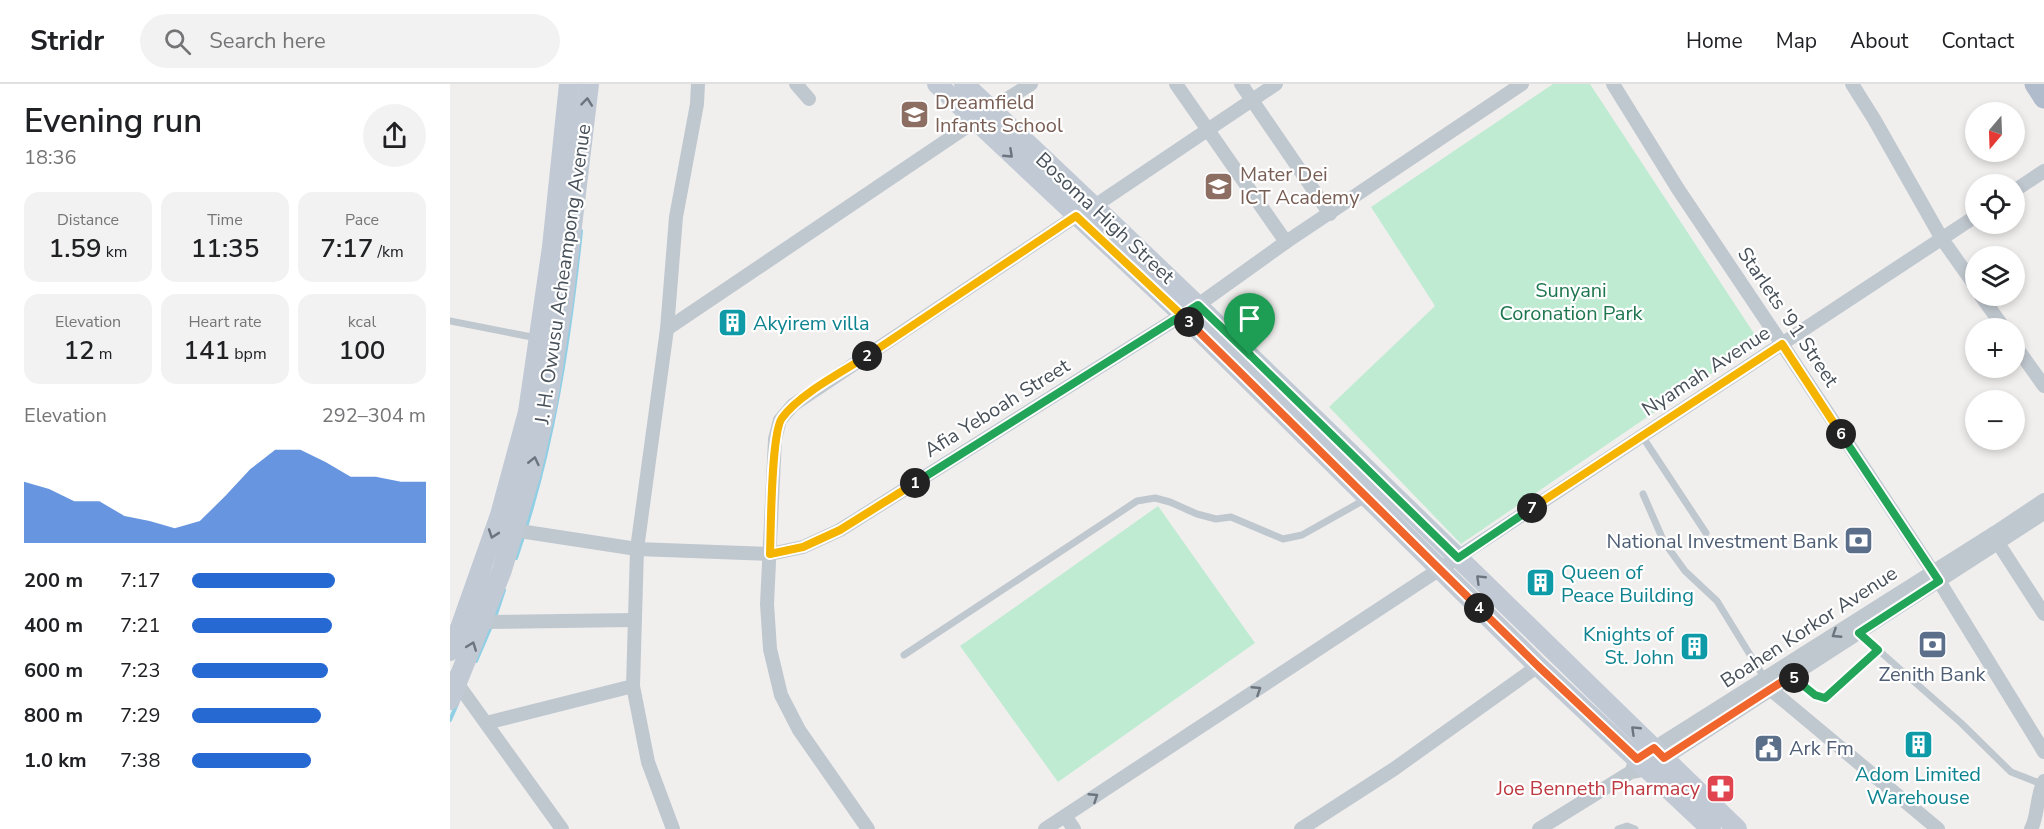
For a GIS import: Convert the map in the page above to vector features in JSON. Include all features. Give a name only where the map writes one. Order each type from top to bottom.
[{"type":"main road","points":[[2035,84],[2044,98]]},
{"type":"street","name":"J. H. Owusu Acheampong Avenue","points":[[452,687],[482,622],[502,570],[544,420],[552,247],[569,84]]},
{"type":"street","name":"J. H. Owusu Acheampong Avenue","points":[[450,651],[455,625],[500,515],[548,340],[589,84]]},
{"type":"street","points":[[673,829],[648,762],[633,686],[634,620],[637,549],[667,329],[676,216],[697,104],[698,84]]},
{"type":"street","points":[[796,84],[809,99]]},
{"type":"street","name":"Bosoma High Street","points":[[936,84],[974,122],[1084,212],[1458,558],[1711,829]]},
{"type":"street","name":"Bosoma High Street","points":[[964,84],[991,109],[1084,212]]},
{"type":"street","points":[[991,109],[1031,84]]},
{"type":"street","points":[[1176,84],[1286,242]]},
{"type":"street","points":[[1241,84],[1329,214]]},
{"type":"street","points":[[868,829],[799,730],[781,695],[770,649],[767,604],[775,439],[780,420],[793,405],[1276,84]]},
{"type":"street","name":"Afia Yeboah Street","points":[[513,530],[637,549],[770,554],[803,547],[840,530],[1190,310],[1286,242],[1522,84]]},
{"type":"street","name":"Starlets '91 Street","points":[[1613,84],[1678,189],[1935,576],[2044,752]]},
{"type":"street","points":[[1852,84],[1942,239],[1965,271]]},
{"type":"street","points":[[667,329],[974,122]]},
{"type":"street","points":[[2025,184],[2044,171]]},
{"type":"street","name":"Nyamah Avenue","points":[[1045,829],[1965,223]]},
{"type":"street","name":"Bosoma High Street","points":[[1190,310],[1368,498],[1538,666],[1647,761],[1737,829]]},
{"type":"street","points":[[2025,359],[2044,386]]},
{"type":"street","name":"Boahen Korkor Avenue","points":[[1768,684],[1791,676],[1859,633],[1935,576],[2044,500]]},
{"type":"street","name":"Boahen Korkor Avenue","points":[[1539,829],[1935,576],[1998,543],[2044,513]]},
{"type":"street","points":[[1998,543],[2044,614]]},
{"type":"street","points":[[482,622],[634,620]]},
{"type":"street","points":[[1301,829],[1394,769],[1538,666]]},
{"type":"street","points":[[1768,684],[1938,829]]},
{"type":"street","points":[[486,723],[633,686]]},
{"type":"street","points":[[452,687],[486,723],[562,829]]},
{"type":"street","points":[[2036,824],[2036,802],[2043,782]]},
{"type":"street","points":[[1065,816],[1074,829]]},
{"type":"lane","points":[[450,321],[548,340]]},
{"type":"lane","points":[[1642,436],[1706,533]]},
{"type":"lane","points":[[1643,494],[1664,542],[1685,571],[1717,602],[1768,684]]},
{"type":"lane","points":[[904,655],[1137,501],[1155,498],[1216,519],[1231,517],[1283,539],[1302,535],[1368,498]]},
{"type":"lane","points":[[1859,633],[1961,723],[2011,772],[2043,782]]},
{"type":"lane","points":[[1791,676],[1815,695],[1825,698],[1878,650]]},
{"type":"lane","points":[[1618,829],[1628,826],[1635,829]]},
{"type":"green space","name":"Sunyani Coronation Park","points":[[1553,84],[1590,84],[1759,341],[1461,544],[1329,407],[1435,306],[1371,207]]},
{"type":"green space","points":[[1158,506],[1255,643],[1058,782],[960,646]]},
{"type":"waterway","points":[[516,558],[550,437],[565,355],[581,231]]},
{"type":"waterway","points":[[495,617],[504,590]]},
{"type":"waterway","points":[[476,661],[492,624]]},
{"type":"waterway","points":[[450,720],[457,704]]},
{"type":"place","name":"Dreamfield Infants School","points":[[914,114]]},
{"type":"place","name":"Mater Dei ICT Academy","points":[[1219,186]]},
{"type":"place","name":"Akyirem villa","points":[[732,323]]},
{"type":"place","name":"National Investment Bank","points":[[1859,541]]},
{"type":"place","name":"Queen of Peace Building","points":[[1540,583]]},
{"type":"place","name":"Zenith Bank","points":[[1932,644]]},
{"type":"place","name":"Knights of St. John","points":[[1695,646]]},
{"type":"place","name":"Adom Limited Warehouse","points":[[1918,744]]},
{"type":"place","name":"Ark Fm","points":[[1768,748]]},
{"type":"place","name":"Joe Benneth Pharmacy","points":[[1721,788]]},
{"type":"route","points":[[1250,355],[1198,305],[1182,315],[840,530],[803,547],[770,554],[775,439],[780,420],[793,405],[1076,216],[1182,315],[1538,666],[1637,759],[1654,748],[1664,758],[1791,676],[1815,695],[1825,698],[1878,650],[1859,633],[1939,581],[1782,344],[1458,558],[1250,355]]}]
